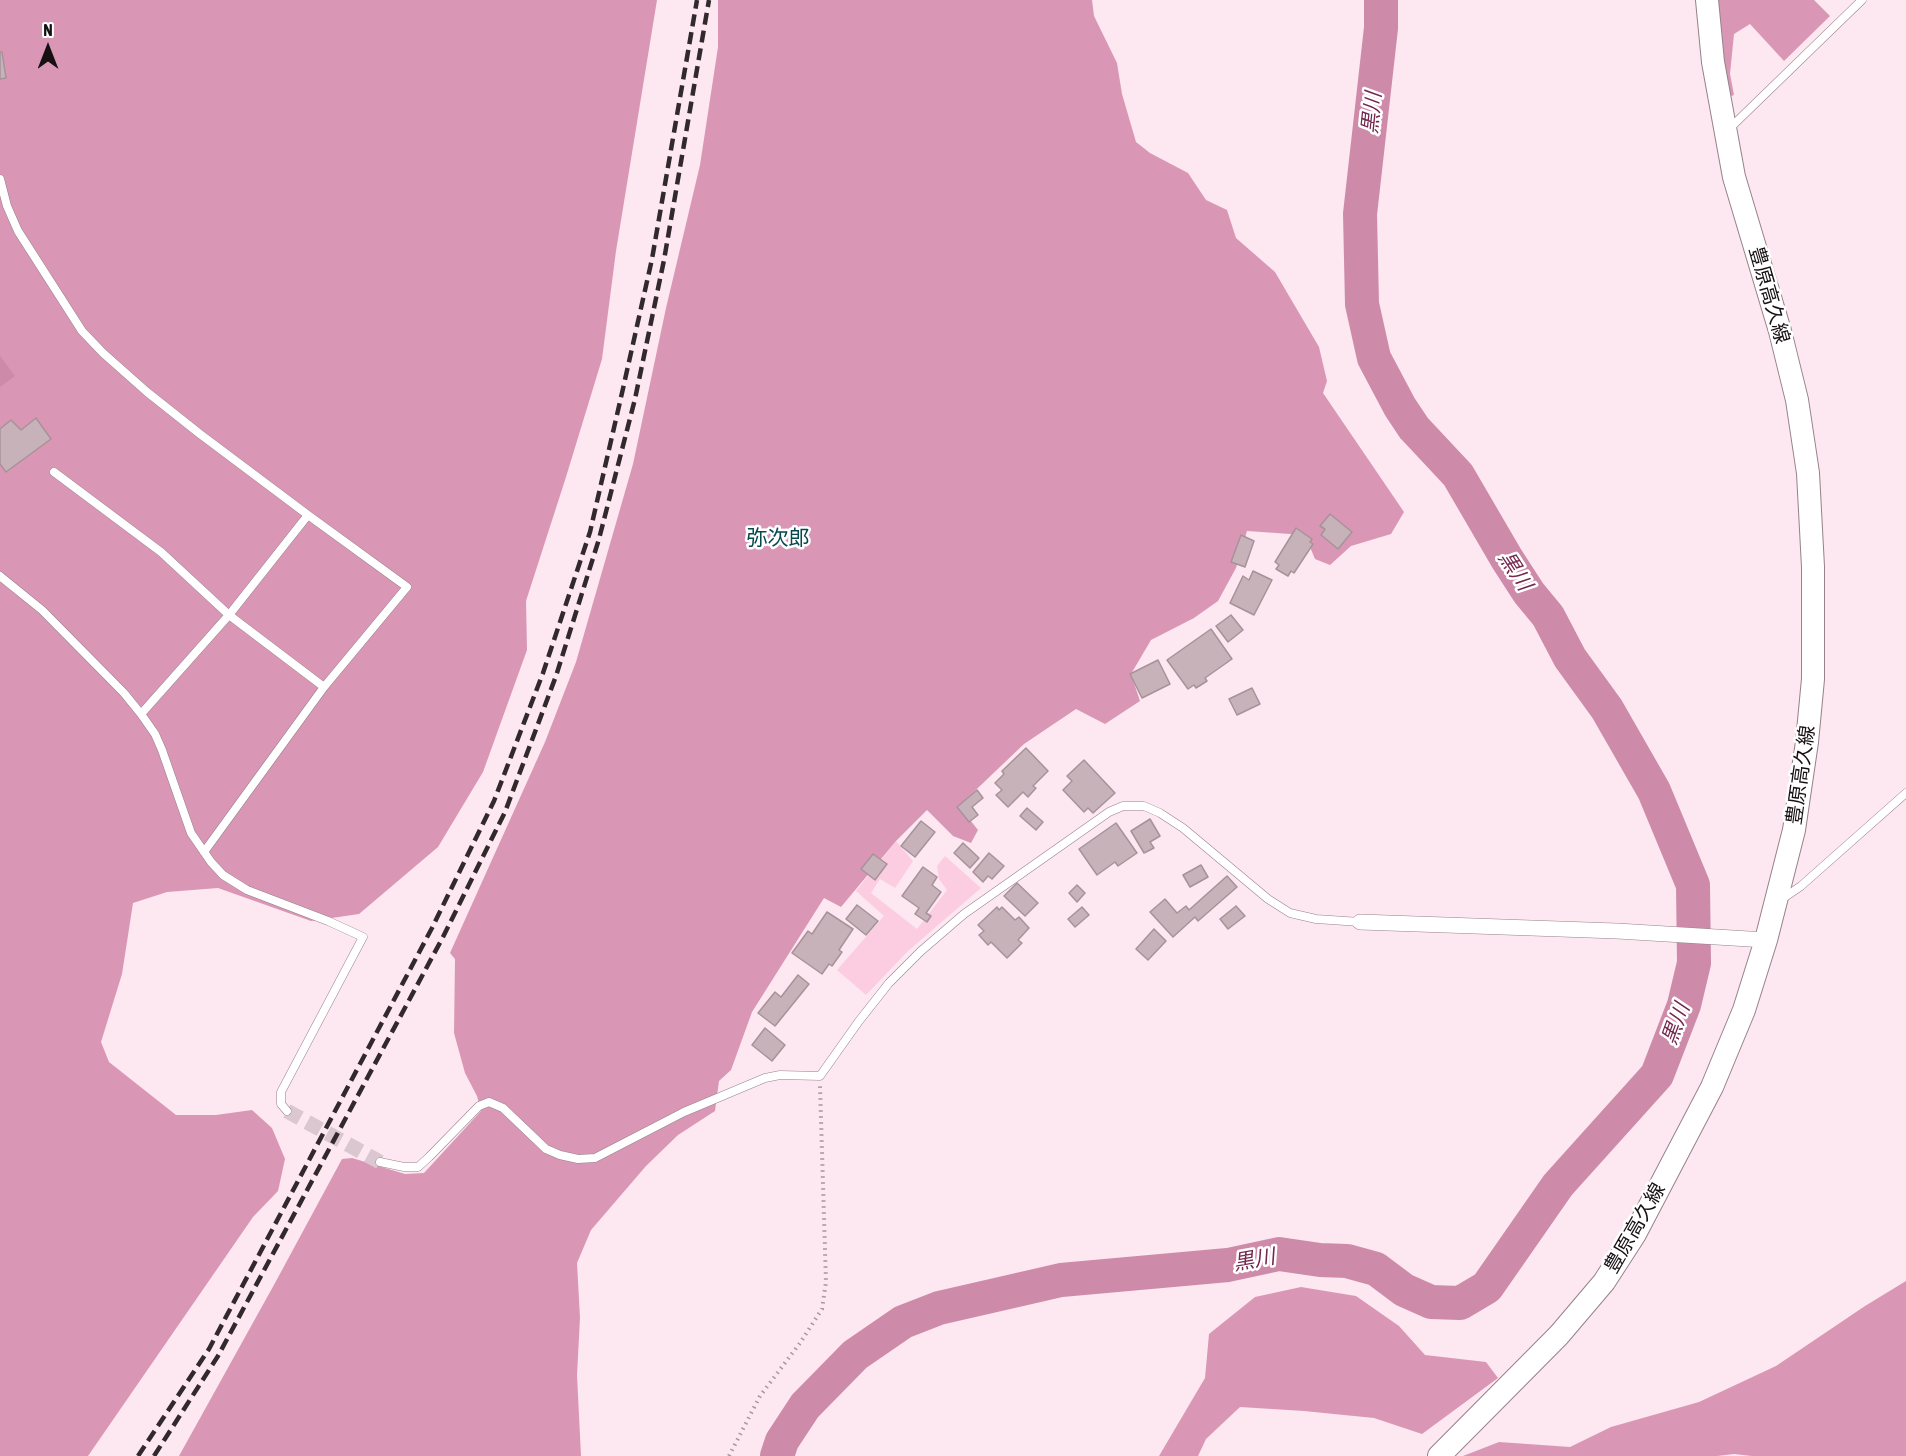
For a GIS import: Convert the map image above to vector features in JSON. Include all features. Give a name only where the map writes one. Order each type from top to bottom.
[{"type":"main road","name":"豊原高久線","points":[[1439,1456],[1559,1335],[1604,1282],[1635,1234],[1712,1087],[1744,1010],[1776,903],[1794,830],[1807,742],[1813,679],[1813,567],[1809,485],[1797,400],[1771,297],[1734,177],[1713,62],[1707,0]]},
{"type":"street","points":[[1360,922],[1766,939]]},
{"type":"lane","points":[[1726,132],[1862,0]]},
{"type":"lane","points":[[0,179],[18,231],[82,331],[103,354],[147,392],[308,515],[407,586],[324,687],[204,852]]},
{"type":"lane","points":[[54,472],[161,552],[229,615],[324,687]]},
{"type":"lane","points":[[141,714],[229,615],[308,515]]},
{"type":"lane","points":[[0,576],[42,610],[124,693],[141,714],[155,734],[162,750],[191,833],[223,875],[247,890],[363,937],[280,1092],[281,1104],[287,1111]]},
{"type":"lane","points":[[1776,903],[1801,886],[1906,793]]},
{"type":"lane","points":[[380,1162],[404,1167],[418,1167],[479,1106],[489,1102],[503,1108],[546,1149],[578,1159],[595,1158],[684,1112],[765,1078],[780,1075],[820,1076],[889,983],[921,951],[964,914],[1109,812],[1124,806],[1144,806],[1160,813],[1183,828],[1268,899],[1290,913],[1316,919],[1360,922]]},
{"type":"path","points":[[729,1456],[760,1396],[800,1343],[822,1308],[826,1282],[820,1076]]},
{"type":"shaded area","points":[[0,0],[657,0],[616,251],[602,359],[526,601],[527,650],[483,772],[438,847],[359,914],[311,921],[218,888],[167,892],[133,903],[122,974],[101,1042],[109,1062],[176,1115],[216,1115],[252,1110],[272,1128],[285,1159],[278,1191],[253,1217],[88,1456],[0,1456]]},
{"type":"shaded area","points":[[718,0],[1092,0],[1094,16],[1117,63],[1122,94],[1136,142],[1150,153],[1188,173],[1206,200],[1227,210],[1236,238],[1275,272],[1319,347],[1327,381],[1323,393],[1404,512],[1391,534],[1351,546],[1330,565],[1315,559],[1305,535],[1247,531],[1236,568],[1218,601],[1194,618],[1151,640],[1131,674],[1140,701],[1105,724],[1076,709],[1024,744],[959,806],[978,830],[971,843],[953,836],[927,810],[896,841],[841,907],[824,898],[752,1012],[731,1070],[719,1081],[715,1111],[678,1135],[646,1166],[591,1230],[577,1263],[580,1318],[577,1375],[581,1456],[179,1456],[342,1159],[352,1158],[405,1174],[424,1173],[481,1111],[477,1096],[465,1073],[454,1033],[455,959],[450,953],[545,742],[576,662],[633,464],[666,308],[700,165],[718,47]]},
{"type":"shaded area","points":[[1711,0],[1814,0],[1830,16],[1784,61],[1750,24],[1734,34],[1730,74],[1734,95],[1725,98]]},
{"type":"shaded area","points":[[0,356],[15,376],[0,387]]},
{"type":"shaded area","points":[[896,841],[913,861],[895,888],[880,879],[871,893],[917,929],[947,890],[939,879],[937,866],[945,856],[981,888],[908,951],[866,995],[837,970],[884,916],[856,891]]},
{"type":"shaded area","points":[[1906,1281],[1906,1456],[1734,1454],[1717,1456],[1463,1456],[1499,1442],[1570,1447],[1611,1427],[1699,1402],[1776,1366]]},
{"type":"shaded area","points":[[1301,1287],[1356,1296],[1399,1326],[1425,1355],[1486,1362],[1498,1378],[1422,1434],[1374,1418],[1240,1407],[1206,1439],[1198,1456],[1159,1456],[1205,1378],[1209,1334],[1255,1297]]},
{"type":"building","points":[[0,52],[2,52],[6,78],[0,79]]},
{"type":"building","points":[[36,418],[51,439],[6,472],[0,464],[0,429],[11,420],[21,430]]},
{"type":"building","points":[[1330,514],[1352,532],[1338,549],[1321,535],[1325,529],[1320,526]]},
{"type":"building","points":[[1296,528],[1312,539],[1310,542],[1313,544],[1294,573],[1291,571],[1288,576],[1276,569],[1279,565],[1275,562]]},
{"type":"building","points":[[1241,535],[1254,541],[1245,567],[1231,562]]},
{"type":"building","points":[[1253,571],[1272,580],[1254,615],[1230,603],[1243,576],[1249,580]]},
{"type":"building","points":[[1231,615],[1243,630],[1228,642],[1216,626]]},
{"type":"building","points":[[1211,629],[1232,659],[1205,678],[1207,681],[1196,688],[1194,685],[1188,689],[1167,660]]},
{"type":"building","points":[[1158,660],[1170,684],[1142,698],[1130,674]]},
{"type":"building","points":[[1252,688],[1260,704],[1237,715],[1229,699]]},
{"type":"building","points":[[1026,748],[1048,771],[1033,786],[1036,788],[1028,797],[1023,792],[1008,807],[996,795],[1002,790],[995,783],[1004,774],[1002,771]]},
{"type":"building","points":[[1084,760],[1115,793],[1093,813],[1088,808],[1084,812],[1063,790],[1072,781],[1067,776]]},
{"type":"building","points":[[977,790],[983,798],[972,807],[978,815],[969,822],[957,807]]},
{"type":"building","points":[[1027,808],[1043,822],[1036,830],[1020,816]]},
{"type":"building","points":[[1150,819],[1160,836],[1150,842],[1154,848],[1144,853],[1131,831]]},
{"type":"building","points":[[921,821],[935,832],[915,857],[901,846]]},
{"type":"building","points":[[1116,823],[1137,853],[1118,866],[1115,862],[1097,875],[1079,849]]},
{"type":"building","points":[[963,843],[979,858],[970,868],[954,853]]},
{"type":"building","points":[[989,853],[1004,866],[992,879],[988,876],[983,882],[973,872]]},
{"type":"building","points":[[873,854],[887,864],[875,880],[861,869]]},
{"type":"building","points":[[1201,865],[1208,877],[1190,887],[1183,875]]},
{"type":"building","points":[[923,867],[937,877],[932,885],[941,892],[926,913],[931,916],[927,922],[915,914],[919,908],[902,896]]},
{"type":"building","points":[[1227,876],[1237,887],[1198,921],[1195,917],[1173,937],[1150,912],[1165,899],[1177,913],[1186,906],[1189,910]]},
{"type":"building","points":[[1017,883],[1038,903],[1025,916],[1004,896]]},
{"type":"building","points":[[1077,885],[1085,893],[1077,902],[1069,893]]},
{"type":"building","points":[[857,905],[878,921],[866,935],[846,919]]},
{"type":"building","points":[[1236,906],[1245,916],[1228,929],[1220,919]]},
{"type":"building","points":[[997,907],[999,910],[1002,907],[1015,920],[1019,917],[1029,928],[1018,940],[1022,943],[1007,958],[991,942],[988,945],[979,935],[984,931],[978,925]]},
{"type":"building","points":[[1082,907],[1089,915],[1075,927],[1068,919]]},
{"type":"building","points":[[827,912],[853,929],[839,950],[842,952],[832,966],[829,964],[822,974],[792,953],[808,931],[812,934]]},
{"type":"building","points":[[1154,929],[1166,941],[1148,960],[1136,949]]},
{"type":"building","points":[[798,975],[809,984],[775,1026],[758,1013],[775,992],[781,997]]},
{"type":"building","points":[[765,1028],[785,1045],[772,1061],[752,1045]]},
{"type":"waterway","name":"黒川","points":[[777,1456],[782,1441],[805,1406],[855,1355],[903,1322],[939,1308],[1061,1280],[1228,1265],[1279,1254],[1347,1261],[1376,1269],[1404,1290],[1431,1302],[1460,1303],[1487,1287],[1558,1185],[1657,1075],[1684,1005],[1694,963],[1693,885],[1654,791],[1607,709],[1570,658],[1548,616],[1529,593],[1507,559],[1458,475],[1414,428],[1400,407],[1374,358],[1362,304],[1360,214],[1381,28],[1381,0]]},
{"type":"tunnel","points":[[287,1111],[380,1162]]},
{"type":"railway","points":[[138,1456],[209,1349],[432,928],[494,801],[543,673],[590,532],[652,259],[697,0]]},
{"type":"railway","points":[[154,1456],[218,1356],[443,937],[505,812],[556,676],[599,539],[635,399],[664,260],[709,0]]},
{"type":"district","name":"弥次郎","points":[[778,538]]}]
